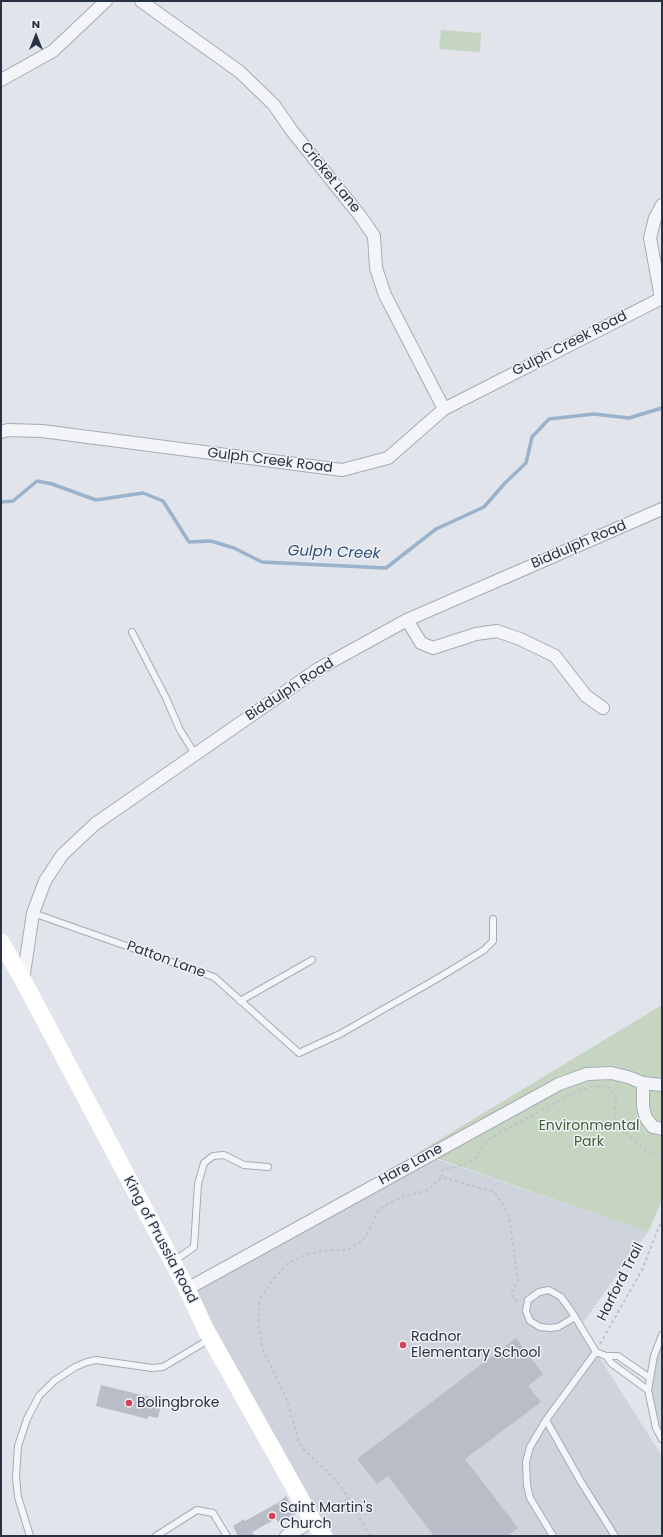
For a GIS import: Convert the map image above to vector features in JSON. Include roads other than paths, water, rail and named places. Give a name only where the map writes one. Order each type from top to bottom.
[{"type":"street","points":[[1,80],[53,51],[106,1]]},
{"type":"street","name":"Cricket Lane","points":[[141,1],[240,72],[274,105],[297,137],[361,217],[374,236],[376,268],[385,295],[444,409]]},
{"type":"street","points":[[661,298],[650,238],[655,218],[662,205]]},
{"type":"street","name":"Gulph Creek Road","points":[[1,432],[8,430],[42,431],[342,470],[388,458],[444,409],[661,298]]},
{"type":"street","name":"Biddulph Road","points":[[23,980],[33,913],[45,881],[62,855],[95,824],[318,669],[407,620],[662,509]]},
{"type":"street","points":[[407,620],[421,644],[433,648],[476,634],[497,631],[520,639],[554,656],[586,696],[603,708]]},
{"type":"street","name":"King of Prussia Road","points":[[1,942],[23,980],[211,1338],[311,1517],[324,1536]]},
{"type":"street","name":"Hare Lane","points":[[186,1289],[559,1084],[587,1074],[611,1073],[628,1077],[643,1083],[662,1085]]},
{"type":"street","points":[[643,1083],[643,1107],[646,1118],[653,1127],[662,1129]]},
{"type":"street","points":[[286,1536],[311,1517]]},
{"type":"lane","points":[[132,632],[166,698],[180,730],[195,754]]},
{"type":"lane","name":"Patton Lane","points":[[33,913],[214,977],[299,1053],[340,1034],[484,950],[493,941],[493,919]]},
{"type":"lane","points":[[240,1001],[312,960]]},
{"type":"lane","points":[[172,1262],[194,1247],[198,1184],[204,1163],[213,1156],[224,1155],[244,1165],[268,1167]]},
{"type":"lane","points":[[574,1317],[558,1327],[550,1328],[534,1325],[530,1321],[526,1311],[528,1300],[539,1292],[549,1290],[561,1297],[574,1317],[596,1352],[606,1356],[618,1356],[650,1378]]},
{"type":"lane","points":[[662,1335],[654,1356],[648,1390],[656,1428],[662,1439]]},
{"type":"lane","points":[[30,1536],[18,1498],[16,1477],[18,1446],[27,1419],[39,1396],[54,1381],[75,1367],[87,1362],[96,1360],[152,1368],[163,1367],[211,1338]]},
{"type":"lane","points":[[553,1536],[530,1498],[526,1473],[526,1462],[530,1447],[546,1420],[596,1352]]},
{"type":"lane","points":[[606,1356],[611,1363],[648,1390]]},
{"type":"lane","points":[[546,1420],[581,1482],[615,1536]]},
{"type":"lane","points":[[156,1536],[197,1510],[214,1513],[227,1536]]},
{"type":"waterway","name":"Gulph Creek","points":[[1,502],[13,501],[37,481],[52,484],[96,500],[143,493],[163,501],[189,542],[211,541],[234,548],[262,562],[386,568],[436,529],[484,507],[505,483],[526,463],[532,437],[549,419],[594,414],[629,418],[662,408]]},
{"type":"place","name":"Radnor Elementary School","points":[[403,1345]]},
{"type":"place","name":"Bolingbroke","points":[[129,1403]]},
{"type":"place","name":"Saint Martin's Church","points":[[272,1516]]},
{"type":"park label","name":"Environmental Park","points":[[589,1134]]}]
